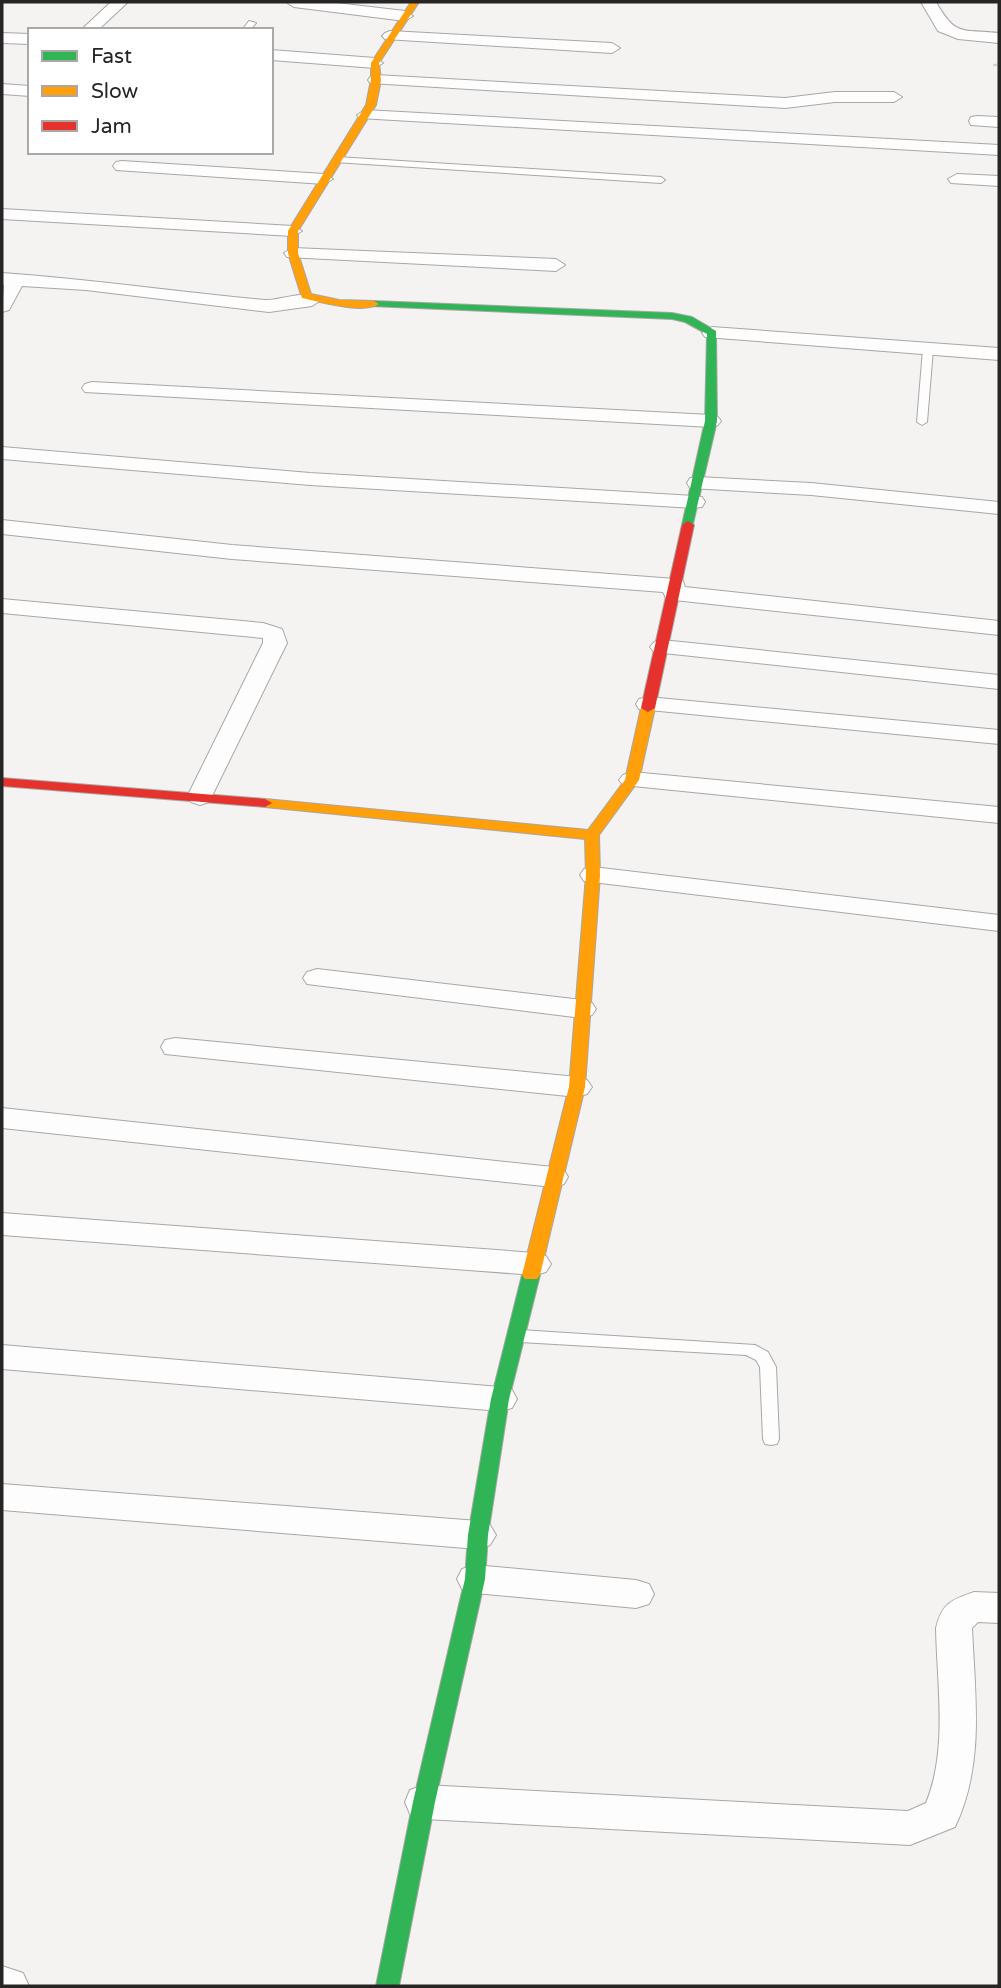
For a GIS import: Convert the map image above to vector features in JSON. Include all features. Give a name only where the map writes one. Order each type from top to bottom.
[{"type":"street","points":[[91,28],[120,2]]},
{"type":"street","points":[[294,2],[405,16]]},
{"type":"street","points":[[312,300],[304,293],[293,253],[293,231],[365,115],[374,96],[375,71],[390,36],[415,2]]},
{"type":"street","points":[[929,2],[943,28],[958,34],[999,38]]},
{"type":"street","points":[[390,36],[612,48]]},
{"type":"street","points":[[5,42],[28,39]]},
{"type":"street","points":[[273,55],[375,71],[785,103],[835,97],[894,97]]},
{"type":"street","points":[[2,89],[28,91]]},
{"type":"street","points":[[365,115],[999,150]]},
{"type":"street","points":[[977,121],[999,122]]},
{"type":"street","points":[[122,166],[324,179]]},
{"type":"street","points":[[957,179],[999,181]]},
{"type":"street","points":[[2,214],[293,231]]},
{"type":"street","points":[[293,253],[556,265]]},
{"type":"street","points":[[2,306],[9,279],[152,291],[269,306],[312,300],[651,315],[688,319],[712,332],[999,354]]},
{"type":"street","points":[[387,1986],[475,1579],[478,1535],[500,1399],[577,1087],[593,875],[592,835],[632,780],[711,421],[712,332]]},
{"type":"street","points":[[92,388],[711,421]]},
{"type":"street","points":[[2,453],[310,479],[696,492],[811,489],[999,508]]},
{"type":"street","points":[[2,527],[232,552],[675,590],[999,628]]},
{"type":"street","points":[[2,606],[263,630],[274,634],[275,643],[200,797]]},
{"type":"street","points":[[662,647],[999,681]]},
{"type":"street","points":[[648,704],[999,737]]},
{"type":"street","points":[[632,780],[999,815]]},
{"type":"street","points":[[2,782],[200,797],[592,835]]},
{"type":"street","points":[[593,875],[999,923]]},
{"type":"street","points":[[317,978],[582,1009]]},
{"type":"street","points":[[175,1047],[577,1087]]},
{"type":"street","points":[[2,1118],[553,1177]]},
{"type":"street","points":[[2,1224],[535,1264]]},
{"type":"street","points":[[2,1357],[500,1399]]},
{"type":"street","points":[[2,1497],[478,1535]]},
{"type":"street","points":[[475,1579],[636,1594]]},
{"type":"street","points":[[425,1802],[910,1828],[941,1815],[950,1798],[957,1771],[954,1628],[957,1616],[974,1607],[999,1608]]},
{"type":"street","points":[[2,1985],[9,1986]]},
{"type":"lane","points":[[337,160],[661,180]]},
{"type":"lane","points":[[922,422],[928,349]]},
{"type":"lane","points":[[516,1335],[749,1349],[762,1356],[768,1367],[771,1439]]},
{"type":"path","points":[[993,65],[999,65]]},
{"type":"traffic: fast","points":[[374,304],[672,316],[688,319],[712,333],[711,421],[688,525]]},
{"type":"traffic: fast","points":[[387,1986],[424,1802],[475,1579],[478,1535],[500,1399],[531,1275]]},
{"type":"traffic: slow","points":[[374,304],[339,303],[306,296],[293,253],[293,231],[371,105],[376,80],[375,63],[415,2]]},
{"type":"traffic: slow","points":[[265,803],[592,835],[632,780],[648,708]]},
{"type":"traffic: slow","points":[[531,1275],[577,1087],[593,875],[592,835]]},
{"type":"traffic: jam","points":[[648,708],[688,525]]},
{"type":"traffic: jam","points":[[2,782],[265,803]]}]
